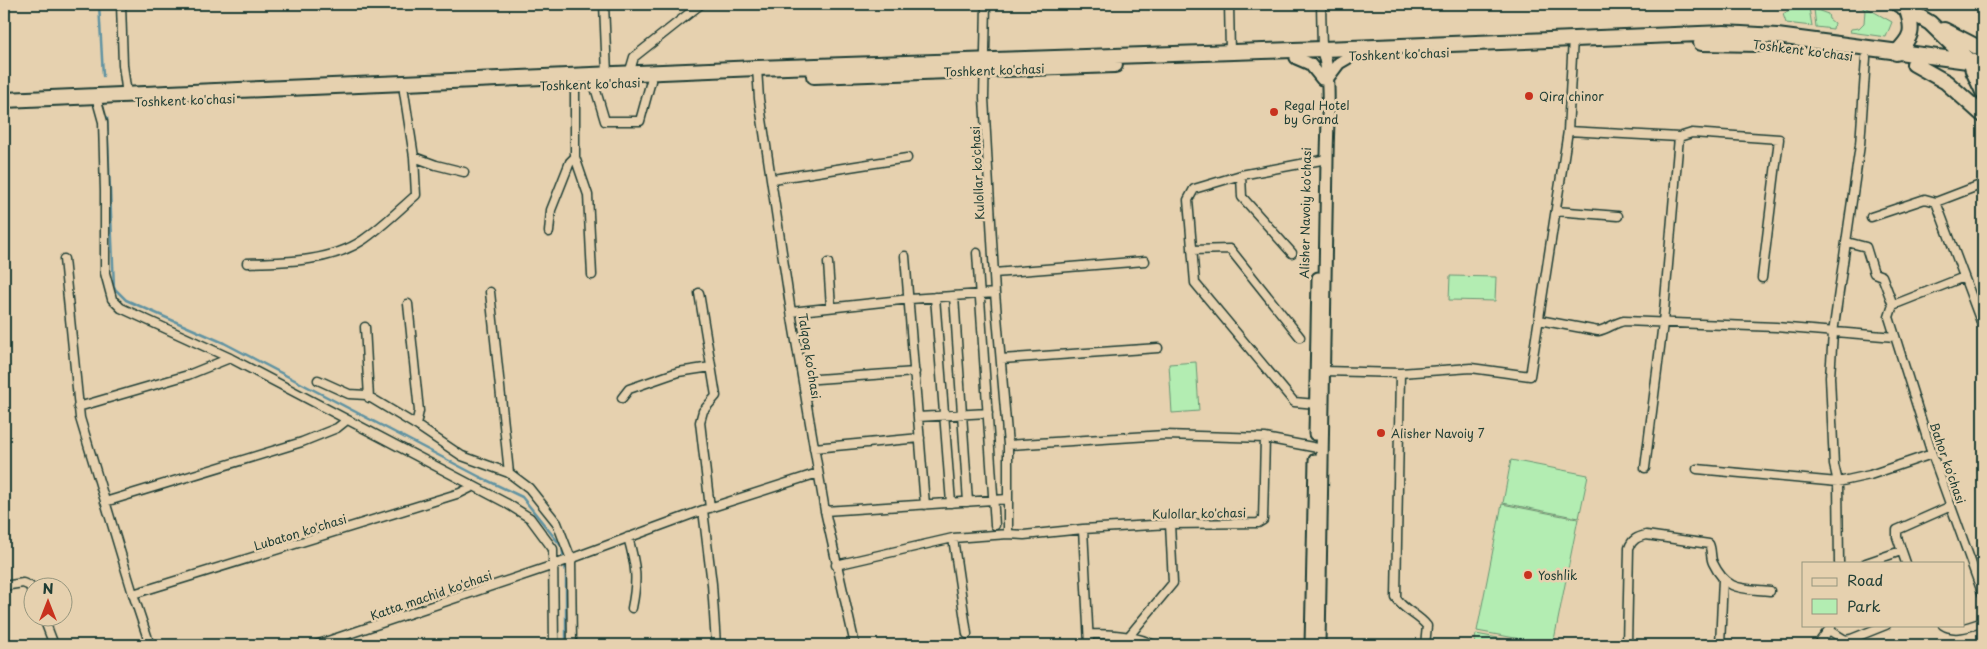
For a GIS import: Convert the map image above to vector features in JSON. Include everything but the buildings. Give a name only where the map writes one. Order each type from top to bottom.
[{"type":"highway","points":[[1902,7],[1983,50]]},
{"type":"highway","points":[[1896,53],[1910,36],[1911,25],[1902,7]]},
{"type":"highway","points":[[1930,23],[1978,68]]},
{"type":"highway","name":"Toshkent ko'chasi","points":[[4,100],[607,74],[757,73],[985,65],[1296,58],[1322,54],[1741,33],[1777,36],[1896,53],[1978,68]]},
{"type":"highway","name":"Toshkent ko'chasi","points":[[985,65],[1230,52],[1351,56],[1573,42],[1707,42],[1746,43],[1914,64],[1978,68]]},
{"type":"highway","points":[[1914,64],[1946,82],[1983,114]]},
{"type":"highway","name":"Toshkent ko'chasi","points":[[4,108],[594,84],[757,73]]},
{"type":"main road","name":"Alisher Navoiy ko'chasi","points":[[1311,645],[1324,371],[1324,79],[1322,54]]},
{"type":"main road","points":[[1296,58],[1310,64],[1324,79],[1339,63],[1351,56]]},
{"type":"main road","points":[[1978,68],[1983,94]]},
{"type":"main road","name":"Alisher Navoiy ko'chasi","points":[[1319,645],[1319,448],[1316,404],[1324,159]]},
{"type":"street","points":[[121,4],[123,65],[128,95]]},
{"type":"street","points":[[604,4],[607,74]]},
{"type":"street","points":[[629,74],[634,57],[701,4]]},
{"type":"street","name":"Kulollar ko'chasi","points":[[986,4],[984,98],[995,293],[1008,445],[1008,534]]},
{"type":"street","points":[[1228,4],[1230,52]]},
{"type":"street","points":[[1321,4],[1322,54]]},
{"type":"street","points":[[1324,371],[1400,373],[1471,368],[1530,376],[1568,131],[1573,42]]},
{"type":"street","points":[[1839,562],[1838,482],[1834,466],[1830,376],[1833,333],[1860,146],[1866,58]]},
{"type":"street","name":"Talqoq ko'chasi","points":[[757,73],[791,312],[818,473],[836,565],[855,645]]},
{"type":"street","points":[[594,84],[605,121],[640,121],[651,81]]},
{"type":"street","points":[[576,84],[575,157],[588,195],[592,276]]},
{"type":"street","points":[[247,263],[287,262],[332,254],[362,241],[416,195],[414,157],[404,92]]},
{"type":"street","points":[[98,104],[103,122],[105,273],[112,299],[121,308],[230,358],[506,503],[530,518],[553,549],[554,645]]},
{"type":"street","points":[[1568,131],[1679,137],[1692,133],[1779,139],[1762,278]]},
{"type":"street","points":[[1646,468],[1663,323],[1679,137]]},
{"type":"street","points":[[414,157],[464,172]]},
{"type":"street","points":[[549,232],[551,210],[570,162],[575,157]]},
{"type":"street","points":[[772,179],[907,158]]},
{"type":"street","points":[[1316,404],[1294,402],[1195,283],[1188,200],[1194,189],[1242,175],[1324,159]]},
{"type":"street","points":[[1242,175],[1242,197],[1292,253]]},
{"type":"street","points":[[1871,217],[1925,199],[1936,202],[1983,184]]},
{"type":"street","points":[[1936,202],[1983,327]]},
{"type":"street","points":[[1556,211],[1618,216]]},
{"type":"street","points":[[1847,242],[1866,247],[1874,273],[1882,276],[1893,305],[1964,277]]},
{"type":"street","points":[[1192,250],[1230,249],[1300,337]]},
{"type":"street","points":[[976,252],[995,525]]},
{"type":"street","points":[[906,256],[925,505]]},
{"type":"street","points":[[64,259],[78,408],[150,645]]},
{"type":"street","points":[[994,273],[1145,261]]},
{"type":"street","points":[[828,263],[831,308]]},
{"type":"street","points":[[490,292],[509,473]]},
{"type":"street","points":[[699,293],[716,396],[703,410],[700,422],[716,645]]},
{"type":"street","points":[[791,312],[910,299],[995,293]]},
{"type":"street","points":[[954,296],[968,502]]},
{"type":"street","points":[[935,297],[951,503]]},
{"type":"street","points":[[408,304],[419,411],[416,425]]},
{"type":"street","name":"Bahor ko'chasi","points":[[1893,305],[1889,317],[1895,337],[1932,454],[1983,595]]},
{"type":"street","points":[[1539,320],[1598,331],[1606,329],[1614,323],[1624,321],[1776,327],[1895,337]]},
{"type":"street","points":[[365,327],[369,398]]},
{"type":"street","points":[[1002,359],[1158,348]]},
{"type":"street","points":[[78,408],[188,375],[230,358]]},
{"type":"street","points":[[622,398],[629,389],[678,372],[711,367]]},
{"type":"street","points":[[803,380],[915,372]]},
{"type":"street","points":[[1400,373],[1396,598],[1401,606],[1423,620],[1427,626],[1425,645]]},
{"type":"street","points":[[318,380],[349,394],[366,395],[462,456],[509,473],[529,488],[557,523],[571,558],[572,645]]},
{"type":"street","points":[[918,417],[988,413]]},
{"type":"street","points":[[105,502],[302,442],[337,428],[346,420]]},
{"type":"street","points":[[1008,445],[1165,435],[1265,438],[1319,448]]},
{"type":"street","points":[[814,448],[920,438]]},
{"type":"street","name":"Kulollar ko'chasi","points":[[836,565],[953,538],[1008,534],[1024,535],[1083,529],[1170,524],[1258,523],[1263,520],[1265,438]]},
{"type":"street","points":[[1697,469],[1838,482],[1870,475],[1932,454]]},
{"type":"street","name":"Katta machid ko'chasi","points":[[316,645],[328,643],[554,565],[707,509],[818,473]]},
{"type":"street","name":"Lubaton ko'chasi","points":[[133,594],[460,493],[472,486]]},
{"type":"street","points":[[825,512],[1008,499]]},
{"type":"street","points":[[1906,562],[1897,537],[1897,530],[1951,506]]},
{"type":"street","points":[[1129,636],[1173,583],[1170,524]]},
{"type":"street","points":[[1083,529],[1089,645]]},
{"type":"street","points":[[1627,645],[1629,548],[1631,542],[1638,537],[1646,535],[1708,544],[1711,549],[1712,561],[1723,578],[1734,587],[1770,591]]},
{"type":"street","points":[[628,538],[634,559],[637,585],[632,608]]},
{"type":"street","points":[[953,538],[967,634]]},
{"type":"street","points":[[1869,562],[1901,551]]},
{"type":"street","points":[[1720,645],[1723,578]]},
{"type":"street","points":[[4,586],[22,583]]},
{"type":"street","points":[[1944,626],[1946,628],[1960,629],[1983,622]]},
{"type":"street","points":[[47,626],[54,645]]},
{"type":"street","points":[[1820,645],[1821,640],[1831,627],[1845,640],[1884,626]]},
{"type":"street","points":[[1089,634],[1129,636],[1154,645]]},
{"type":"green space","points":[[1799,4],[1809,8],[1812,26],[1786,23],[1783,14]]},
{"type":"green space","points":[[1860,4],[1892,22],[1886,37],[1850,32],[1851,29],[1859,28],[1864,23],[1865,10]]},
{"type":"green space","points":[[1814,9],[1828,14],[1829,19],[1834,23],[1833,29],[1816,27]]},
{"type":"green space","points":[[1450,276],[1496,277],[1495,301],[1449,300]]},
{"type":"green space","points":[[1196,362],[1199,411],[1172,413],[1169,364]]},
{"type":"green space","points":[[1511,460],[1588,475],[1579,518],[1503,503]]},
{"type":"green space","name":"Yoshlik","points":[[1502,504],[1578,519],[1553,645],[1477,631]]},
{"type":"green space","points":[[1476,634],[1536,645],[1474,645]]},
{"type":"waterway","points":[[99,4],[103,76]]},
{"type":"waterway","points":[[107,117],[114,288],[126,300],[224,343],[480,477],[522,497],[562,547],[566,572],[566,645]]},
{"type":"place","name":"Qirq chinor","points":[[1529,96]]},
{"type":"place","name":"Regal Hotel by Grand","points":[[1274,112]]},
{"type":"place","name":"Alisher Navoiy 7","points":[[1381,433]]},
{"type":"place","name":"Yoshlik","points":[[1528,575]]}]
